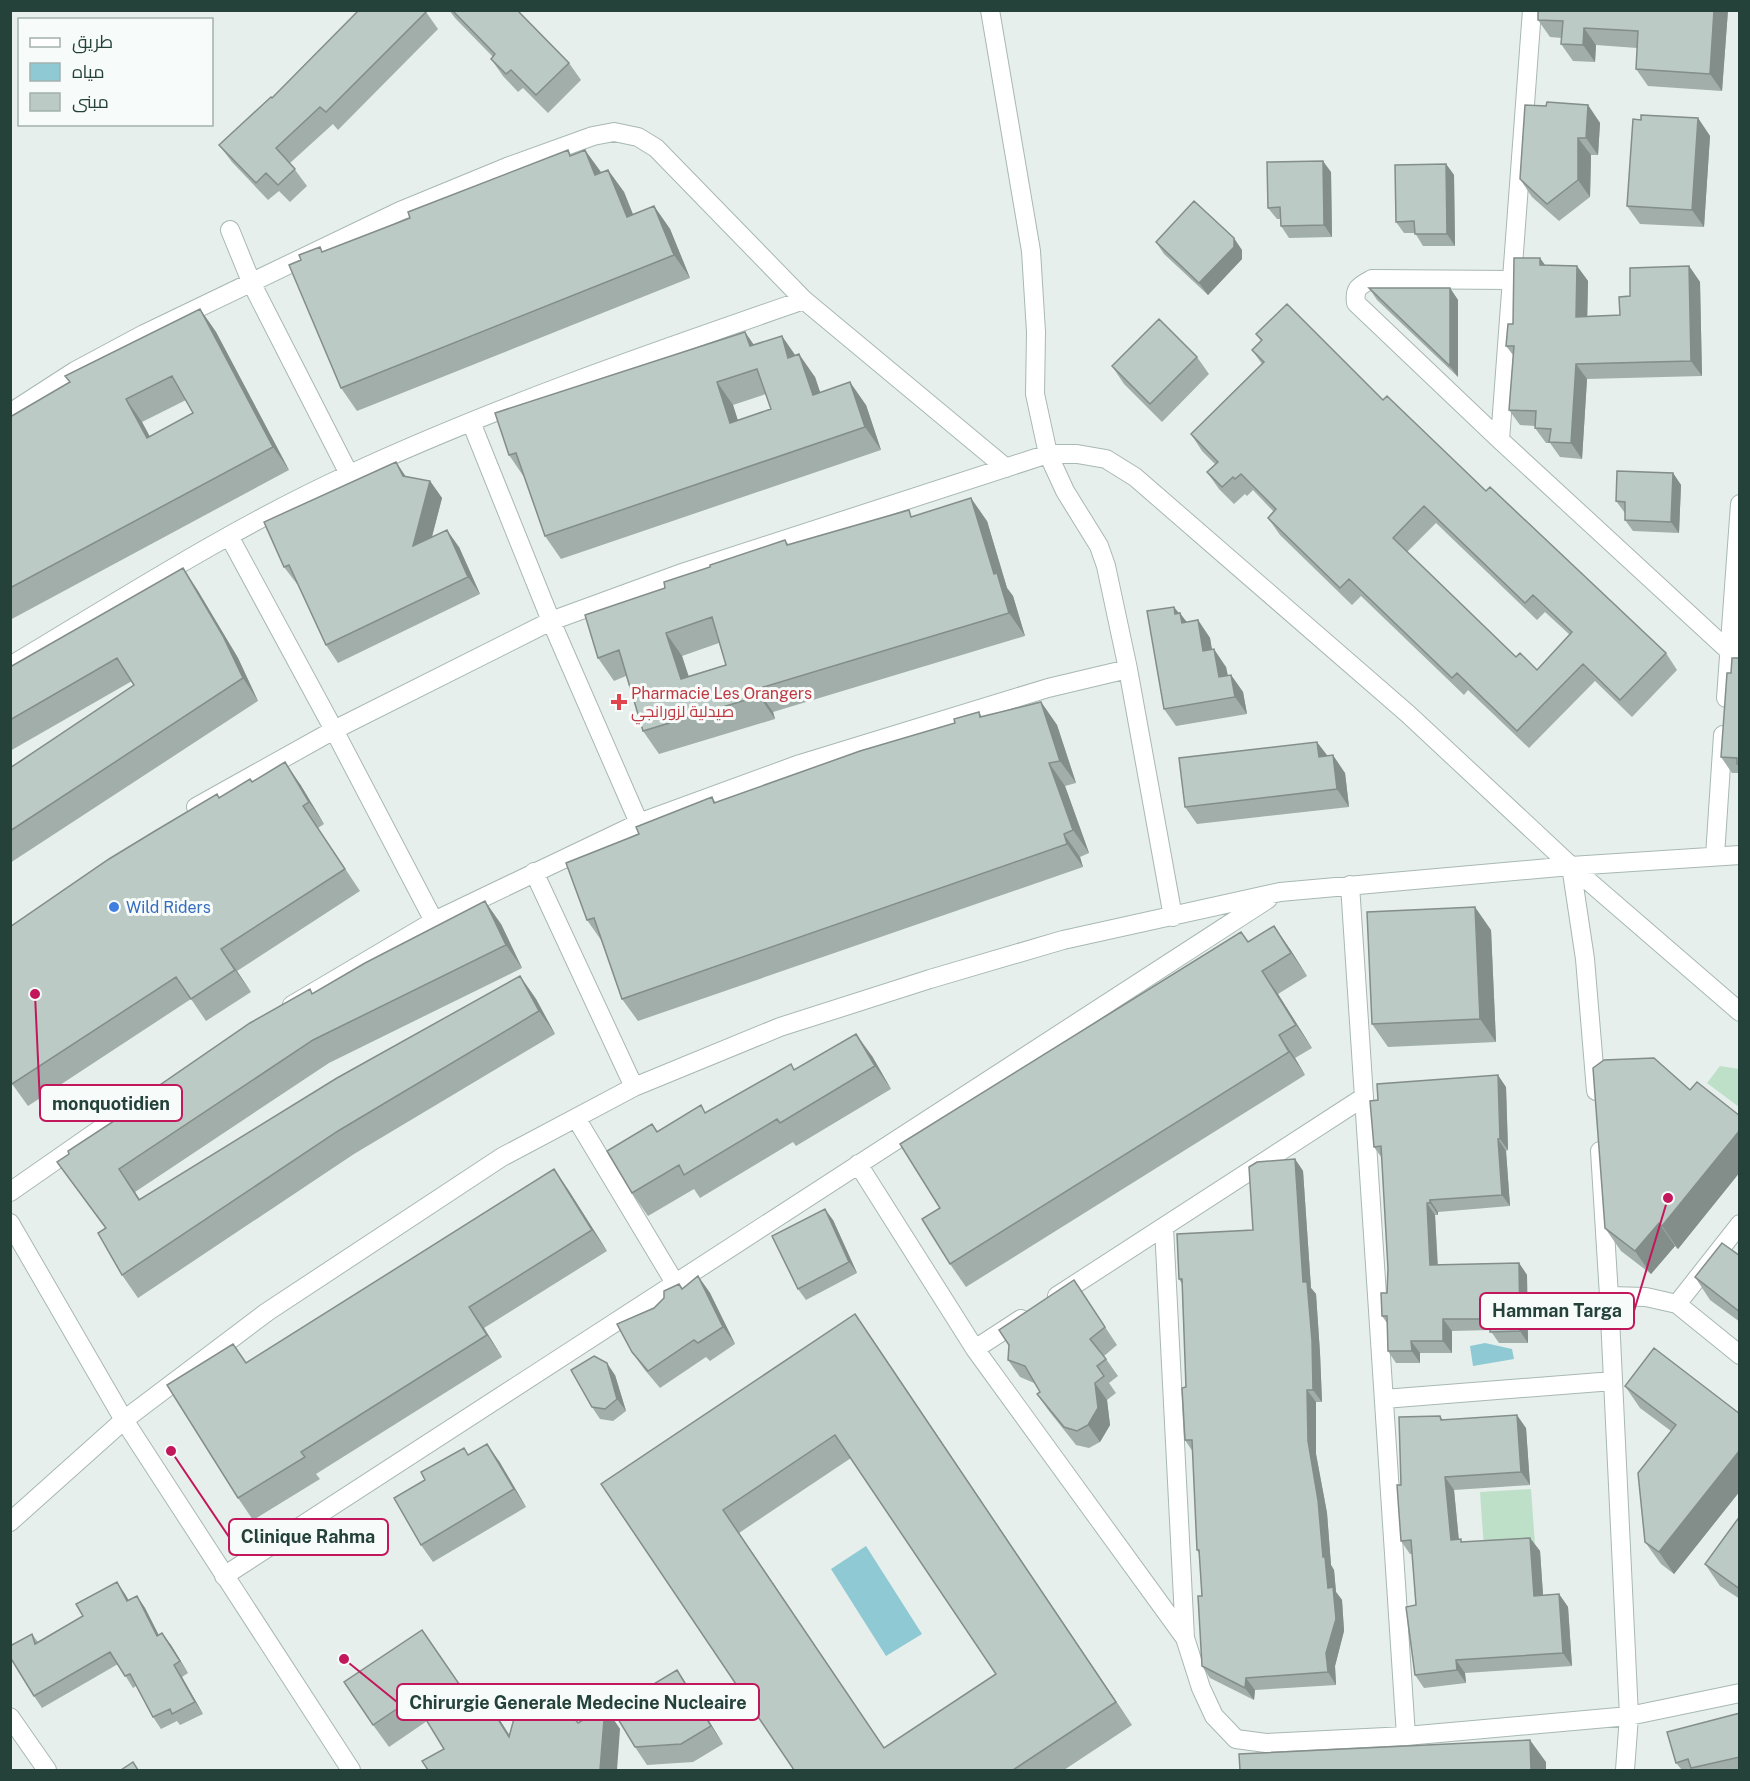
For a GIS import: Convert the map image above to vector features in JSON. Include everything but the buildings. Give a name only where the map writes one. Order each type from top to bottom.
[{"type":"street","points":[[990,10],[1031,251],[1036,332],[1035,394],[1047,454],[1065,491],[1099,546],[1106,566],[1128,669],[1173,917]]},
{"type":"street","points":[[1500,440],[1532,10]]},
{"type":"street","points":[[10,413],[75,371],[144,334],[400,211],[507,167],[593,136],[614,132],[638,136],[656,148],[804,300],[1006,468]]},
{"type":"street","points":[[230,230],[252,284],[349,474]]},
{"type":"street","points":[[1512,279],[1372,279],[1360,285],[1355,294],[1356,303],[1500,440],[1729,651]]},
{"type":"street","points":[[10,666],[120,598],[229,536],[349,474],[471,422],[657,351],[804,300]]},
{"type":"street","points":[[471,422],[551,621],[639,823]]},
{"type":"street","points":[[185,814],[334,730],[551,621],[685,572],[1047,454],[1077,454],[1106,459],[1135,477],[1408,714],[1571,866],[1740,1012]]},
{"type":"street","points":[[1715,856],[1740,504]]},
{"type":"street","points":[[229,536],[434,921]]},
{"type":"street","points":[[281,1012],[434,921],[639,823],[800,764],[1048,688],[1128,669]]},
{"type":"street","points":[[10,1522],[124,1420],[267,1312],[502,1157],[634,1087],[780,1027],[898,988],[1063,940],[1280,891],[1571,866],[1740,855]]},
{"type":"street","points":[[1571,866],[1585,959],[1597,1114]]},
{"type":"street","points":[[534,872],[634,1087]]},
{"type":"street","points":[[1350,885],[1406,1736]]},
{"type":"street","points":[[224,1576],[1280,891]]},
{"type":"street","points":[[975,1349],[1364,1097]]},
{"type":"street","points":[[10,1192],[145,1099]]},
{"type":"street","points":[[576,1118],[675,1283]]},
{"type":"street","points":[[1599,1136],[1629,1716],[1625,1770]]},
{"type":"street","points":[[858,1164],[975,1349],[1185,1638]]},
{"type":"street","points":[[10,1223],[124,1420],[351,1770]]},
{"type":"street","points":[[1677,1304],[1740,1224]]},
{"type":"street","points":[[1164,1227],[1185,1638],[1201,1688],[1214,1716],[1236,1739],[1266,1743],[1406,1736],[1629,1716],[1740,1693]]},
{"type":"street","points":[[1609,1296],[1646,1297],[1677,1304],[1740,1354]]},
{"type":"street","points":[[1384,1399],[1613,1382]]},
{"type":"street","points":[[10,1717],[47,1770]]},
{"type":"green space","points":[[1720,1066],[1739,1069],[1739,1107],[1707,1083]]},
{"type":"green space","points":[[1531,1489],[1535,1545],[1484,1549],[1480,1492]]},
{"type":"water","points":[[1485,1343],[1512,1349],[1514,1359],[1473,1366],[1470,1346]]},
{"type":"water","points":[[866,1546],[922,1634],[886,1656],[831,1569]]},
{"type":"place","name":"Pharmacie Les Orangers صيدلية لزورانجي","points":[[619,702]]},
{"type":"place","name":"Wild Riders","points":[[114,907]]},
{"type":"place","name":"monquotidien","points":[[35,994]]},
{"type":"place","name":"Hamman Targa","points":[[1668,1198]]},
{"type":"place","name":"Clinique Rahma","points":[[171,1451]]},
{"type":"place","name":"Chirurgie Generale Medecine Nucleaire","points":[[344,1659]]}]
